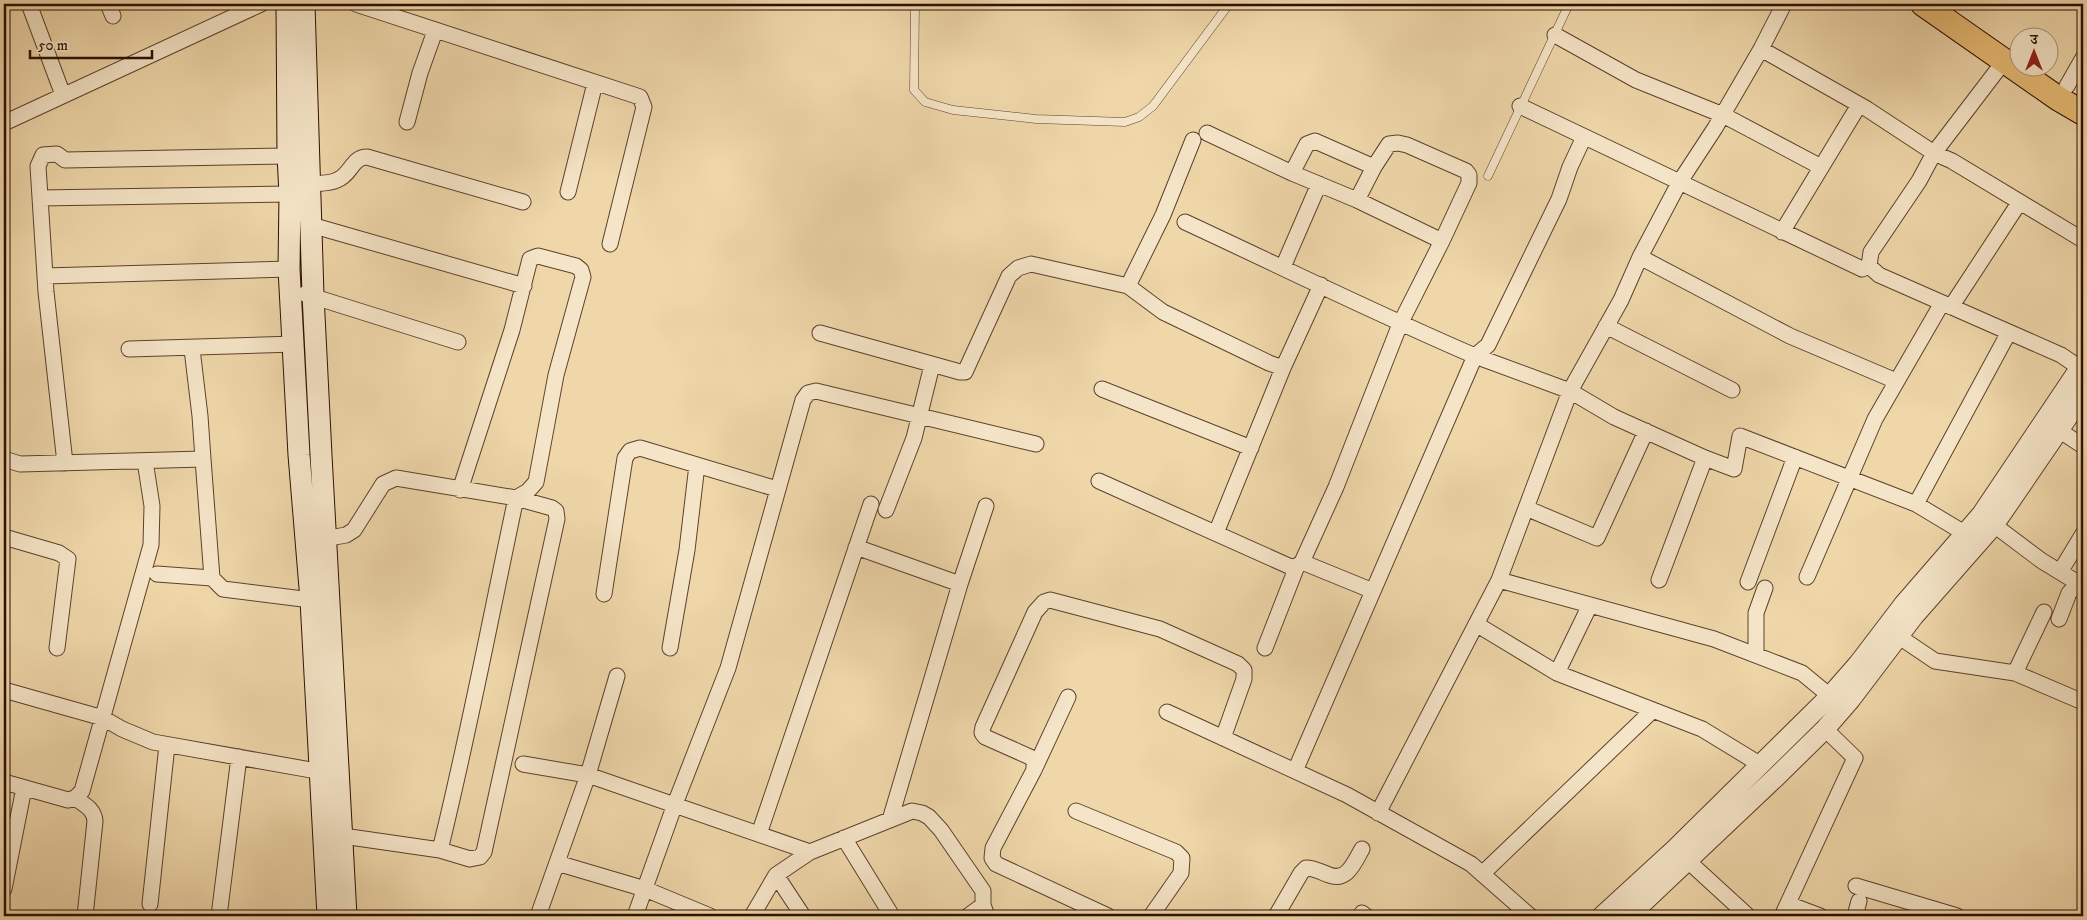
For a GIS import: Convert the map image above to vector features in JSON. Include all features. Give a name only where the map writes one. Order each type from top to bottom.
[{"type":"main road","points":[[287,4],[290,194],[289,269],[295,344],[299,455],[316,540],[311,600],[330,773],[343,836],[346,916]]},
{"type":"main road","points":[[304,4],[313,295],[316,540],[330,773],[328,916]]},
{"type":"main road","points":[[1924,4],[2010,60]]},
{"type":"main road","points":[[2034,78],[2059,98],[2083,113]]},
{"type":"main road","points":[[2047,78],[2075,91]]},
{"type":"street","points":[[29,4],[63,95]]},
{"type":"street","points":[[4,122],[63,95],[232,10],[261,4]]},
{"type":"street","points":[[356,4],[640,97],[644,107],[610,244]]},
{"type":"street","points":[[1378,813],[1499,580],[1570,391],[1606,326],[1679,183],[1723,114],[1761,49],[1784,4]]},
{"type":"street","points":[[407,122],[420,73],[435,30]]},
{"type":"street","points":[[1555,35],[1636,80],[1723,114],[1820,167]]},
{"type":"street","points":[[1761,49],[1859,104],[1934,153],[2083,240]]},
{"type":"street","points":[[2075,91],[2083,58]]},
{"type":"street","points":[[1869,266],[1871,252],[1919,181],[1934,153],[2010,71]]},
{"type":"street","points":[[568,192],[595,83]]},
{"type":"street","points":[[1782,232],[1859,104]]},
{"type":"street","points":[[1520,106],[1862,269],[1869,266]]},
{"type":"street","points":[[1207,133],[1292,173],[1357,200],[1442,241]]},
{"type":"street","points":[[1295,771],[1475,356],[1488,345],[1559,199],[1570,167],[1584,137]]},
{"type":"street","points":[[1128,286],[1163,215],[1193,140]]},
{"type":"street","points":[[1292,173],[1310,141],[1315,141],[1374,167]]},
{"type":"street","points":[[1265,648],[1300,564],[1336,486],[1400,324],[1469,183],[1469,175],[1466,171],[1407,145],[1389,144],[1374,167],[1357,200]]},
{"type":"street","points":[[65,463],[45,276],[38,166],[43,156],[57,154],[65,160],[288,156]]},
{"type":"street","points":[[310,184],[338,180],[361,157],[367,157],[523,202]]},
{"type":"street","points":[[1283,267],[1318,184]]},
{"type":"street","points":[[40,198],[290,194]]},
{"type":"street","points":[[1807,577],[1875,419],[1896,380],[1946,305],[2019,203]]},
{"type":"street","points":[[1185,222],[1322,285],[1400,324],[1475,356],[1570,391],[1614,417],[1705,458],[1734,469],[1740,436],[1916,504],[1966,534]]},
{"type":"street","points":[[311,225],[524,286]]},
{"type":"street","points":[[440,850],[466,744],[477,681],[516,498],[528,491],[536,482],[556,375],[583,274],[576,266],[536,256],[530,259],[512,330],[460,490]]},
{"type":"street","points":[[1640,257],[1790,336],[1896,380]]},
{"type":"street","points":[[820,333],[932,365],[965,372],[970,365],[984,327],[1008,276],[1018,268],[1031,264],[1128,286],[1163,312],[1269,364],[1283,368]]},
{"type":"street","points":[[1629,916],[1825,729],[1851,699],[1929,598],[1994,524],[2052,426],[2082,365],[1879,275],[1869,266]]},
{"type":"street","points":[[45,276],[289,269]]},
{"type":"street","points":[[1216,533],[1283,368],[1322,285]]},
{"type":"street","points":[[291,292],[313,295],[458,342]]},
{"type":"street","points":[[1606,326],[1732,390]]},
{"type":"street","points":[[1916,504],[2009,332]]},
{"type":"street","points":[[129,349],[192,349],[295,344]]},
{"type":"street","points":[[192,349],[200,416],[212,578],[223,589],[311,600]]},
{"type":"street","points":[[886,510],[914,438],[932,365]]},
{"type":"street","points":[[1102,389],[1251,448]]},
{"type":"street","points":[[635,916],[675,804],[728,668],[803,400],[808,393],[816,391],[1036,444]]},
{"type":"street","points":[[1602,916],[1675,849],[1830,696],[1858,664],[1903,605],[1966,534],[2052,426],[2083,395]]},
{"type":"street","points":[[2052,426],[2083,446]]},
{"type":"street","points":[[1526,508],[1597,538],[1646,431]]},
{"type":"street","points":[[604,594],[625,458],[630,451],[640,448],[778,489]]},
{"type":"street","points":[[1748,582],[1795,457]]},
{"type":"street","points":[[4,458],[20,464],[203,459]]},
{"type":"street","points":[[1659,580],[1705,458]]},
{"type":"street","points":[[4,782],[68,800],[75,798],[82,791],[150,545],[152,506],[145,460]]},
{"type":"street","points":[[670,648],[688,550],[697,465]]},
{"type":"street","points":[[316,540],[346,535],[354,530],[383,484],[396,478],[460,490],[497,493],[552,508],[556,511],[557,519],[484,852],[480,857],[470,858],[440,850],[343,836]]},
{"type":"street","points":[[1099,481],[1291,567],[1300,564],[1373,591]]},
{"type":"street","points":[[759,834],[871,504]]},
{"type":"street","points":[[890,820],[960,584],[986,506]]},
{"type":"street","points":[[1994,524],[2042,561],[2081,584],[2069,593],[2059,619]]},
{"type":"street","points":[[2060,572],[2083,534]]},
{"type":"street","points":[[4,537],[59,553],[68,559],[57,648]]},
{"type":"street","points":[[856,547],[960,584]]},
{"type":"street","points":[[157,574],[212,578]]},
{"type":"street","points":[[1499,580],[1714,639],[1802,673],[1830,696]]},
{"type":"street","points":[[1756,656],[1756,613],[1765,588]]},
{"type":"street","points":[[1034,770],[1034,761],[1030,757],[985,737],[982,733],[1035,612],[1044,602],[1050,600],[1160,630],[1238,664],[1244,670],[1244,679],[1223,738]]},
{"type":"street","points":[[1557,672],[1590,605]]},
{"type":"street","points":[[2015,673],[2044,612]]},
{"type":"street","points":[[1476,624],[1557,672],[1702,730],[1761,765]]},
{"type":"street","points":[[1898,636],[1935,661],[2015,673],[2083,702]]},
{"type":"street","points":[[538,916],[588,775],[617,676]]},
{"type":"street","points":[[4,690],[103,718],[122,729],[153,742],[330,773]]},
{"type":"street","points":[[1068,697],[1034,770],[993,848],[992,858],[996,864],[1108,916]]},
{"type":"street","points":[[1482,874],[1653,710]]},
{"type":"street","points":[[1167,712],[1347,795],[1471,864],[1530,916]]},
{"type":"street","points":[[1820,916],[1785,910],[1856,758],[1825,729]]},
{"type":"street","points":[[150,904],[167,745]]},
{"type":"street","points":[[219,916],[238,757]]},
{"type":"street","points":[[523,764],[588,775],[810,852]]},
{"type":"street","points":[[4,889],[24,788]]},
{"type":"street","points":[[75,798],[91,809],[95,821],[85,916]]},
{"type":"street","points":[[752,916],[776,874],[810,852],[912,811],[929,817],[983,890],[985,910],[968,916]]},
{"type":"street","points":[[1076,811],[1176,852],[1182,858],[1181,873],[1151,916]]},
{"type":"street","points":[[844,838],[892,916]]},
{"type":"street","points":[[1276,916],[1301,873],[1306,868],[1334,876],[1342,876],[1347,874],[1362,849]]},
{"type":"street","points":[[1688,861],[1748,916]]},
{"type":"street","points":[[557,863],[645,889],[710,916]]},
{"type":"street","points":[[776,874],[803,916]]},
{"type":"street","points":[[1856,886],[1957,916]]},
{"type":"street","points":[[1855,916],[1859,901]]},
{"type":"lane","points":[[915,4],[914,90],[925,102],[952,110],[1027,118],[1125,122],[1139,117],[1153,106],[1229,4]]},
{"type":"lane","points":[[1488,176],[1569,4]]}]
